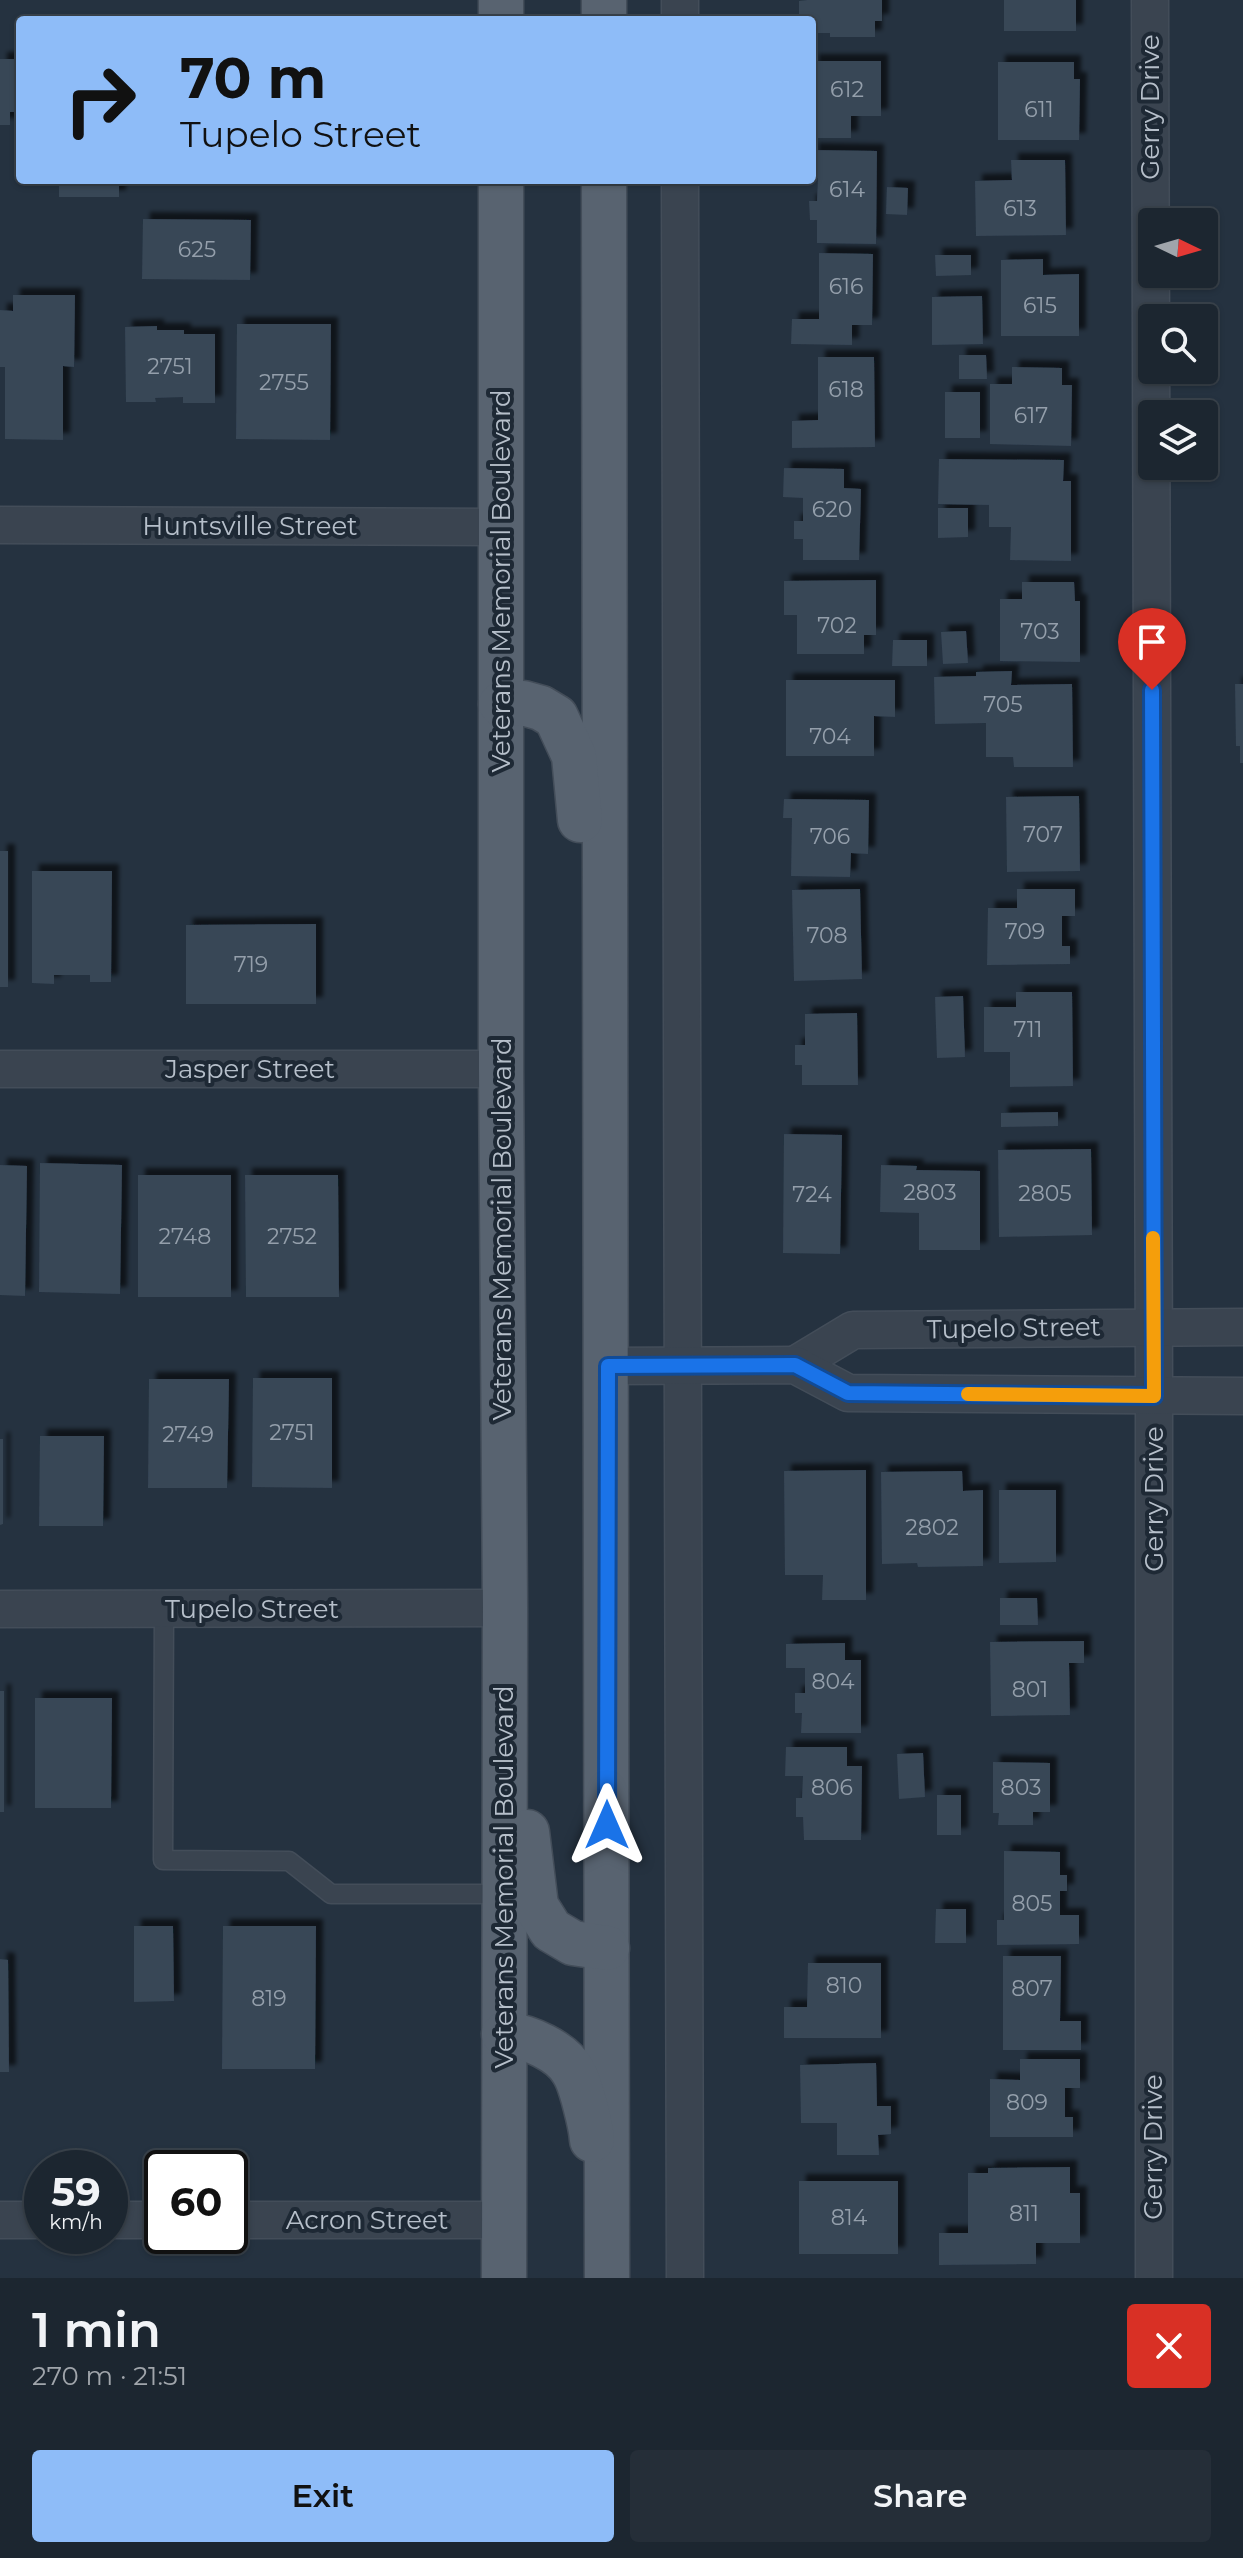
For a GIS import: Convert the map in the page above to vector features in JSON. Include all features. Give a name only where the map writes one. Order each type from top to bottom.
[{"type":"main road","name":"Veterans Memorial Boulevard","points":[[501,184],[504,2278]]},
{"type":"main road","points":[[604,184],[607,2278]]},
{"type":"main road","points":[[501,704],[523,703],[541,708],[556,717],[574,756],[606,1101]]},
{"type":"main road","points":[[505,1691],[530,1847],[536,1906],[551,1930],[573,1943],[607,1948]]},
{"type":"main road","points":[[504,2034],[514,2035],[560,2056],[574,2072],[591,2132],[601,2278]]},
{"type":"street","name":"Gerry Drive","points":[[1150,0],[1154,2278]]},
{"type":"street","points":[[680,184],[685,2278]]},
{"type":"street","name":"Huntsville Street","points":[[0,525],[500,527]]},
{"type":"street","name":"Jasper Street","points":[[0,1069],[501,1069]]},
{"type":"street","name":"Tupelo Street","points":[[795,1365],[853,1330],[1243,1327]]},
{"type":"street","points":[[608,1366],[795,1365],[848,1393],[1243,1396]]},
{"type":"street","name":"Tupelo Street","points":[[0,1609],[505,1608]]},
{"type":"street","points":[[0,2220],[24,2220]]},
{"type":"street","name":"Acron Street","points":[[248,2220],[503,2220]]},
{"type":"lane","points":[[164,1609],[163,1860],[289,1861],[331,1894],[504,1894]]},
{"type":"building","points":[[882,0],[882,21],[875,21],[875,37],[830,37],[830,33],[816,33],[816,16],[799,16],[799,1]]},
{"type":"building","points":[[1004,0],[1076,0],[1076,31],[1004,31]]},
{"type":"building","points":[[0,59],[16,59],[16,112],[10,112],[10,125],[0,125]]},
{"type":"building","points":[[816,61],[881,61],[881,116],[851,116],[851,138],[816,138]]},
{"type":"building","points":[[998,62],[1074,62],[1074,79],[1080,79],[1079,140],[998,140]]},
{"type":"building","points":[[816,150],[877,151],[876,244],[817,243],[817,220],[810,220],[809,201],[817,201]]},
{"type":"building","points":[[1011,160],[1065,160],[1066,235],[976,236],[975,181],[1012,180]]},
{"type":"building","points":[[59,184],[119,184],[119,197],[59,197]]},
{"type":"building","points":[[887,187],[908,188],[907,215],[886,214]]},
{"type":"building","points":[[143,219],[251,220],[250,280],[142,279]]},
{"type":"building","points":[[819,253],[873,254],[872,325],[852,325],[852,345],[791,344],[792,319],[819,319]]},
{"type":"building","points":[[935,255],[971,255],[971,275],[936,276]]},
{"type":"building","points":[[1043,259],[1043,275],[1079,274],[1079,336],[1001,336],[1001,260]]},
{"type":"building","points":[[13,295],[75,295],[74,367],[63,366],[63,440],[5,439],[5,367],[0,367],[0,310],[13,311]]},
{"type":"building","points":[[982,296],[983,344],[932,345],[932,297]]},
{"type":"building","points":[[237,324],[331,324],[330,440],[236,439]]},
{"type":"building","points":[[157,326],[157,330],[184,330],[184,334],[215,334],[215,403],[183,403],[183,397],[155,398],[156,402],[126,402],[125,327]]},
{"type":"building","points":[[959,355],[986,355],[987,379],[959,379]]},
{"type":"building","points":[[818,357],[874,357],[875,447],[792,448],[792,421],[818,420]]},
{"type":"building","points":[[1012,367],[1062,368],[1062,385],[1072,385],[1071,446],[990,444],[990,384],[1012,384]]},
{"type":"building","points":[[945,392],[980,392],[980,438],[945,438]]},
{"type":"building","points":[[939,459],[1064,460],[1063,481],[1071,481],[1071,561],[1010,560],[1011,527],[989,527],[989,505],[938,504]]},
{"type":"building","points":[[784,468],[844,469],[844,488],[861,489],[859,560],[803,560],[803,539],[794,539],[794,521],[803,521],[803,498],[783,497]]},
{"type":"building","points":[[938,508],[968,508],[968,537],[938,538]]},
{"type":"building","points":[[876,580],[876,635],[864,635],[864,654],[797,654],[797,615],[784,615],[784,581]]},
{"type":"building","points":[[1022,582],[1074,582],[1075,601],[1080,601],[1080,662],[1000,661],[1000,599],[1022,599]]},
{"type":"building","points":[[966,631],[968,663],[943,664],[941,632]]},
{"type":"building","points":[[893,640],[927,640],[927,666],[892,666]]},
{"type":"building","points":[[1012,671],[1011,685],[1072,684],[1073,767],[1014,767],[1013,757],[986,757],[986,723],[935,724],[934,677]]},
{"type":"building","points":[[786,680],[895,680],[895,717],[874,716],[874,756],[786,756]]},
{"type":"building","points":[[1235,684],[1243,684],[1243,763],[1240,763],[1240,746],[1236,746]]},
{"type":"building","points":[[1079,796],[1080,871],[1007,872],[1006,797]]},
{"type":"building","points":[[784,799],[869,800],[868,854],[851,853],[850,877],[791,876],[792,818],[783,818]]},
{"type":"building","points":[[0,851],[8,851],[8,987],[0,987]]},
{"type":"building","points":[[32,871],[112,871],[111,982],[90,982],[90,975],[54,975],[54,984],[32,983]]},
{"type":"building","points":[[860,889],[862,979],[794,981],[792,890]]},
{"type":"building","points":[[1017,889],[1075,889],[1075,916],[1062,916],[1062,946],[1070,946],[1070,964],[987,965],[988,908],[1017,908]]},
{"type":"building","points":[[316,924],[316,1004],[186,1004],[186,925]]},
{"type":"building","points":[[1016,992],[1072,992],[1073,1086],[1010,1087],[1010,1052],[984,1052],[984,1007],[1016,1007]]},
{"type":"building","points":[[963,996],[965,1057],[937,1058],[935,997]]},
{"type":"building","points":[[857,1013],[858,1085],[802,1085],[802,1065],[795,1065],[795,1045],[805,1045],[805,1014]]},
{"type":"building","points":[[1058,1112],[1058,1126],[1001,1127],[1001,1113]]},
{"type":"building","points":[[784,1134],[842,1135],[840,1254],[783,1253]]},
{"type":"building","points":[[1091,1149],[1092,1235],[999,1237],[998,1150]]},
{"type":"building","points":[[40,1163],[122,1165],[120,1294],[39,1292]]},
{"type":"building","points":[[0,1165],[27,1166],[25,1296],[0,1295]]},
{"type":"building","points":[[881,1165],[917,1166],[916,1170],[980,1171],[980,1250],[919,1250],[919,1213],[880,1212]]},
{"type":"building","points":[[138,1175],[231,1175],[231,1297],[138,1297]]},
{"type":"building","points":[[245,1175],[338,1175],[339,1297],[246,1297]]},
{"type":"building","points":[[253,1378],[332,1378],[332,1488],[252,1487]]},
{"type":"building","points":[[149,1379],[229,1379],[227,1488],[148,1488]]},
{"type":"building","points":[[40,1436],[104,1436],[103,1526],[39,1526]]},
{"type":"building","points":[[0,1439],[3,1439],[3,1524],[0,1525]]},
{"type":"building","points":[[866,1470],[866,1600],[822,1600],[823,1575],[785,1575],[784,1471]]},
{"type":"building","points":[[962,1471],[963,1491],[983,1490],[983,1566],[882,1564],[881,1472]]},
{"type":"building","points":[[999,1490],[1056,1490],[1056,1562],[999,1563]]},
{"type":"building","points":[[1000,1598],[1037,1598],[1038,1625],[1000,1625]]},
{"type":"building","points":[[1084,1641],[1084,1663],[1069,1663],[1070,1715],[991,1716],[990,1642]]},
{"type":"building","points":[[845,1643],[845,1660],[861,1660],[861,1733],[801,1733],[802,1713],[795,1713],[795,1693],[805,1693],[805,1668],[786,1668],[786,1644]]},
{"type":"building","points":[[0,1691],[4,1691],[4,1812],[0,1812]]},
{"type":"building","points":[[35,1698],[112,1698],[111,1808],[35,1808]]},
{"type":"building","points":[[786,1747],[847,1747],[847,1766],[862,1766],[861,1840],[804,1840],[803,1817],[796,1817],[796,1798],[802,1798],[803,1776],[785,1776]]},
{"type":"building","points":[[923,1753],[925,1797],[899,1799],[897,1754]]},
{"type":"building","points":[[993,1762],[1050,1763],[1050,1812],[1033,1812],[1033,1825],[998,1825],[999,1813],[993,1813]]},
{"type":"building","points":[[937,1795],[961,1795],[961,1835],[937,1835]]},
{"type":"building","points":[[1004,1851],[1060,1852],[1060,1875],[1067,1875],[1067,1891],[1060,1891],[1060,1915],[1079,1915],[1079,1944],[997,1945],[997,1920],[1004,1920]]},
{"type":"building","points":[[936,1909],[966,1909],[966,1943],[935,1943]]},
{"type":"building","points":[[134,1926],[173,1926],[174,2001],[134,2002]]},
{"type":"building","points":[[223,1926],[316,1926],[315,2069],[222,2069]]},
{"type":"building","points":[[1003,1956],[1061,1956],[1060,2021],[1081,2021],[1081,2050],[1003,2050]]},
{"type":"building","points":[[0,1959],[8,1960],[9,2072],[0,2072]]},
{"type":"building","points":[[808,1963],[881,1963],[881,2038],[784,2038],[784,2007],[807,2007]]},
{"type":"building","points":[[1020,2059],[1080,2059],[1080,2088],[1065,2088],[1065,2117],[1073,2117],[1073,2137],[990,2137],[990,2079],[1020,2080]]},
{"type":"building","points":[[876,2063],[877,2106],[891,2106],[891,2134],[878,2135],[879,2155],[837,2155],[837,2123],[801,2123],[800,2065]]},
{"type":"building","points":[[1070,2167],[1070,2193],[1080,2193],[1080,2243],[1036,2243],[1036,2264],[939,2265],[939,2233],[968,2233],[968,2173],[988,2173],[988,2168]]},
{"type":"building","points":[[799,2181],[898,2181],[898,2254],[799,2254]]},
{"type":"slow traffic","points":[[968,1394],[1154,1396],[1153,1238]]},
{"type":"route","points":[[607,1825],[608,1366],[795,1365],[848,1393],[1154,1396],[1152,690]]}]
